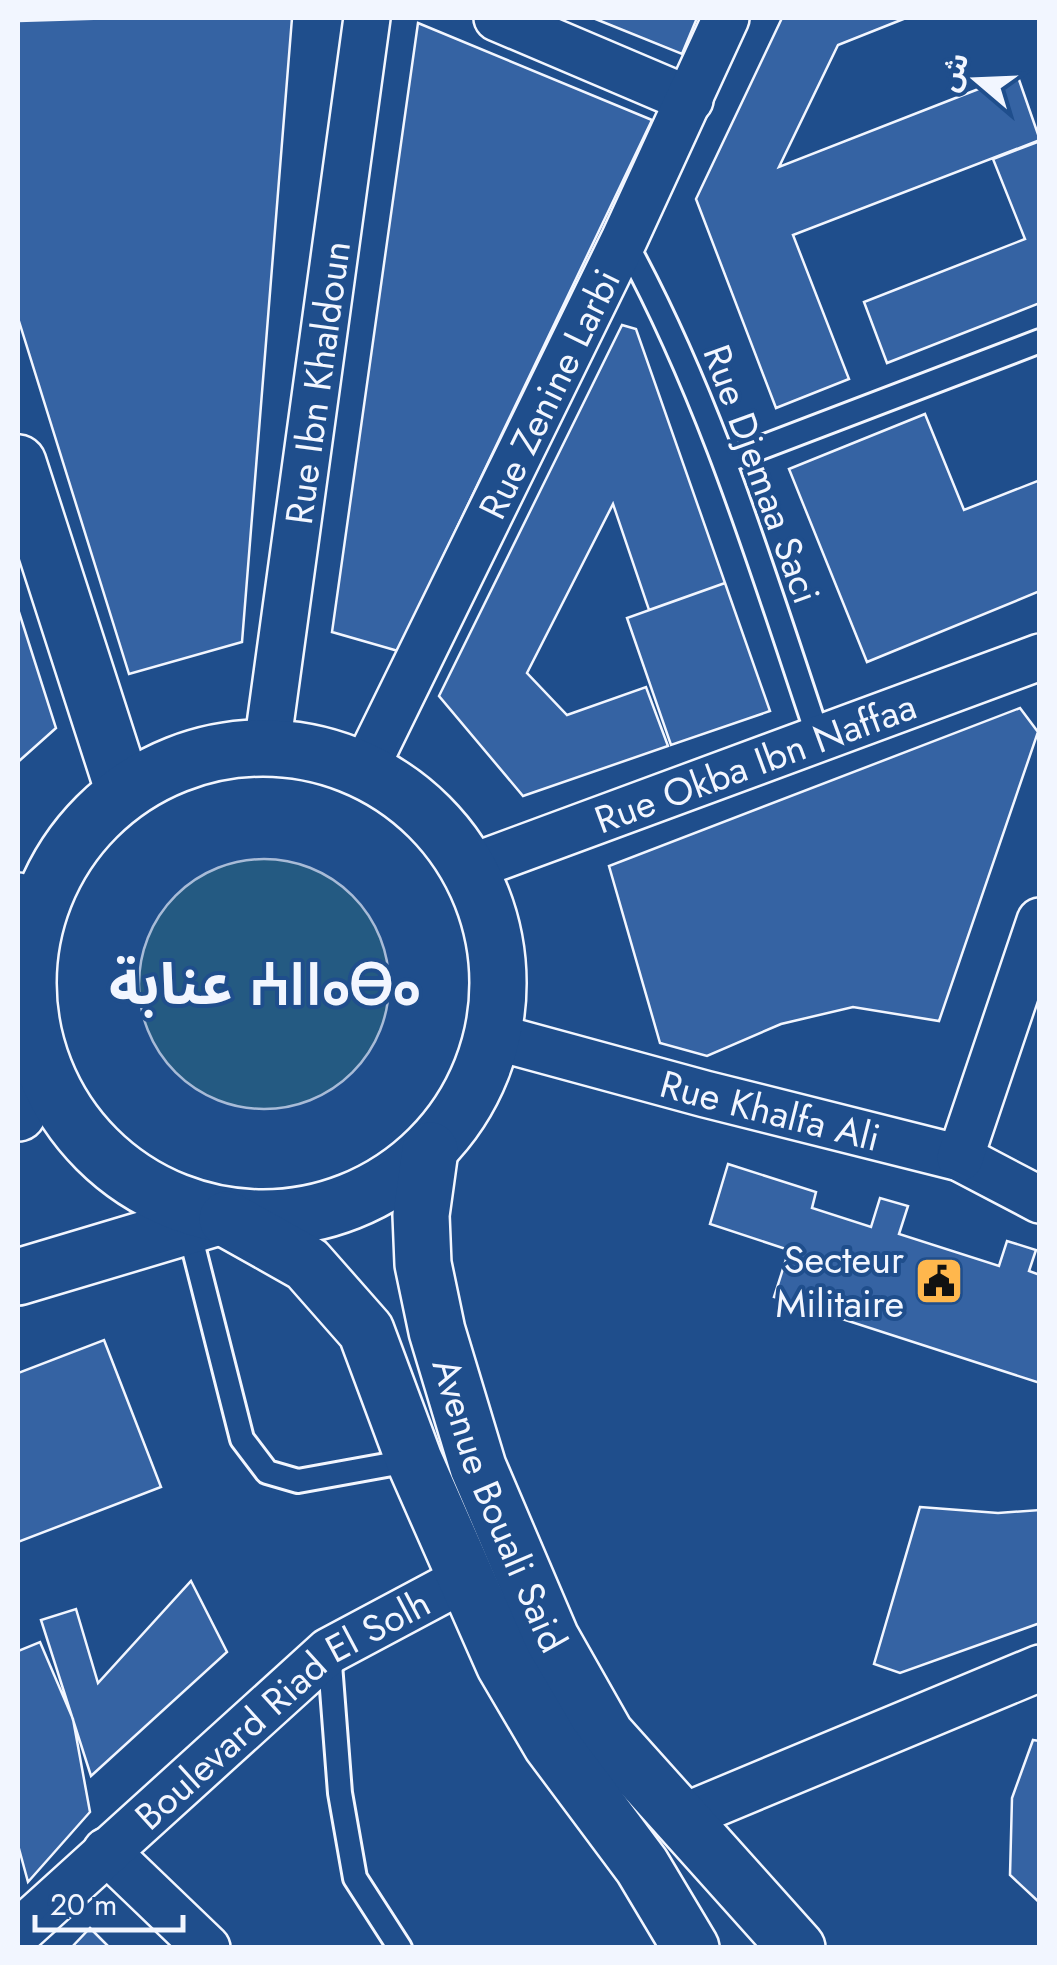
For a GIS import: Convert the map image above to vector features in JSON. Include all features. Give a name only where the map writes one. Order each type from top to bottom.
[{"type":"main road","points":[[18,464],[124,792]]},
{"type":"main road","points":[[18,1113],[29,1012],[27,905],[86,826],[124,792],[168,767],[216,751],[267,747],[317,753],[365,769],[425,810],[469,868],[490,921],[493,940],[498,978],[492,1036],[470,1098],[430,1150],[369,1194],[297,1217],[205,1221],[18,1277]]},
{"type":"main road","points":[[29,1012],[50,1084],[92,1146],[152,1192],[205,1221]]},
{"type":"main road","name":"Avenue Bouali Said","points":[[430,1150],[421,1215],[422,1264],[436,1332],[478,1467],[560,1654],[606,1735],[797,1948]]},
{"type":"main road","name":"Avenue Bouali Said","points":[[205,1221],[306,1264],[366,1331],[414,1460],[504,1664],[550,1744],[642,1866],[691,1944]]},
{"type":"main road","name":"Avenue Bouali Said","points":[[678,1819],[776,1948]]},
{"type":"street","name":"Rue Ibn Khaldoun","points":[[267,747],[367,18]]},
{"type":"street","points":[[497,18],[690,100]]},
{"type":"street","name":"Rue Zenine Larbi","points":[[365,769],[624,240],[726,18]]},
{"type":"street","name":"Rue Okba Ibn Naffaa","points":[[469,868],[1040,658]]},
{"type":"street","points":[[960,1158],[1040,920]]},
{"type":"street","name":"Rue Khalfa Ali","points":[[492,1036],[960,1158],[1040,1200]]},
{"type":"street","name":"Boulevard Riad El Solh","points":[[18,1933],[329,1651],[464,1579]]},
{"type":"street","points":[[678,1819],[1040,1668]]},
{"type":"street","points":[[106,1851],[208,1948]]},
{"type":"lane","name":"Rue Djemaa Saci","points":[[624,240],[658,302],[726,461],[820,739]]},
{"type":"lane","points":[[726,461],[1040,341]]},
{"type":"lane","points":[[205,1221],[242,1440],[267,1472],[298,1482],[414,1460]]},
{"type":"lane","points":[[329,1651],[340,1792],[355,1878],[400,1948]]},
{"type":"shaded area","points":[[264,859],[312,869],[352,896],[379,936],[389,984],[379,1032],[352,1072],[312,1099],[264,1109],[216,1099],[176,1072],[149,1032],[139,984],[149,936],[176,896],[216,869]]},
{"type":"building","points":[[292,18],[242,642],[129,674],[18,318],[18,21]]},
{"type":"building","points":[[593,18],[697,18],[682,54]]},
{"type":"building","points":[[782,18],[906,18],[838,45],[779,167],[1017,74],[1040,140],[793,235],[849,379],[776,408],[696,199]]},
{"type":"building","points":[[418,23],[652,120],[398,651],[332,632]]},
{"type":"building","points":[[1040,141],[1040,303],[887,363],[864,302],[1025,239],[993,159]]},
{"type":"building","points":[[622,325],[636,329],[725,583],[649,610],[613,504],[527,673],[567,715],[646,687],[668,746],[523,796],[439,696]]},
{"type":"building","points":[[925,414],[964,510],[1040,480],[1040,591],[867,662],[789,469]]},
{"type":"building","points":[[725,583],[770,711],[671,745],[627,618]]},
{"type":"building","points":[[18,609],[56,728],[18,762]]},
{"type":"building","points":[[1020,708],[1038,732],[939,1021],[853,1007],[781,1024],[707,1056],[660,1043],[609,866]]},
{"type":"building","points":[[728,1164],[816,1192],[812,1208],[871,1227],[880,1198],[908,1206],[899,1234],[999,1266],[1007,1241],[1036,1250],[1029,1271],[1040,1275],[1040,1383],[774,1297],[789,1250],[710,1224]]},
{"type":"building","points":[[104,1340],[161,1487],[18,1542],[18,1373]]},
{"type":"building","points":[[920,1507],[998,1513],[1040,1510],[1040,1623],[900,1673],[874,1664]]},
{"type":"building","points":[[191,1581],[227,1652],[91,1776],[41,1620],[76,1609],[98,1683]]},
{"type":"building","points":[[40,1642],[73,1719],[90,1812],[28,1882],[18,1845],[18,1651]]},
{"type":"building","points":[[1033,1740],[1040,1741],[1040,1903],[1010,1875],[1012,1798]]},
{"type":"building","points":[[90,1928],[110,1948],[71,1948]]},
{"type":"place","name":"Secteur Militaire","points":[[939,1281]]},
{"type":"district","name":"عنابة ⵄⵏⵏⴰⴱⴰ","points":[[265,984]]}]
